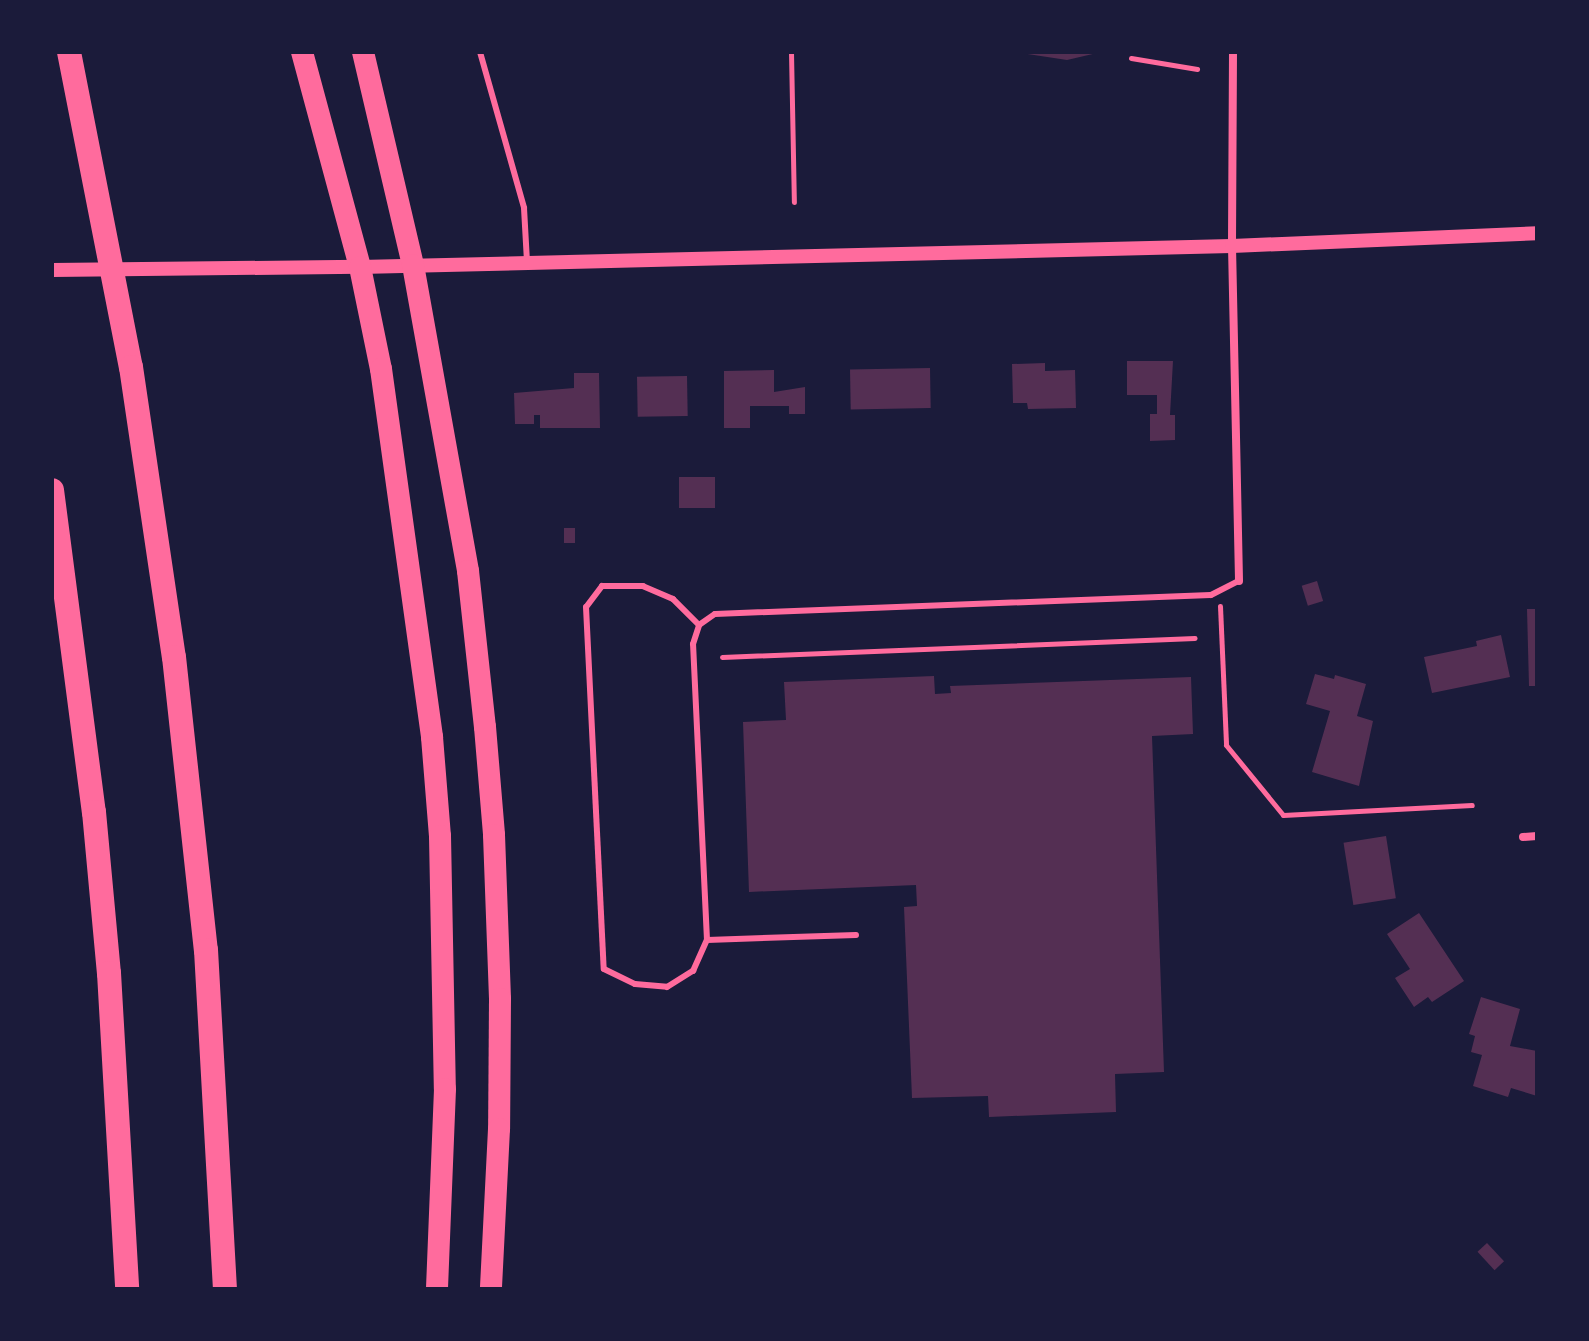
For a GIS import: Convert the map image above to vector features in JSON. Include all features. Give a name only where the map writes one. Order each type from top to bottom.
[{"type":"highway","points":[[69,52],[131,367],[174,657],[206,950],[225,1289]]},
{"type":"highway","points":[[302,52],[360,267],[381,369],[417,613],[440,836],[445,1089],[437,1289]]},
{"type":"highway","points":[[363,52],[413,265],[468,571],[494,835],[500,999],[499,1143],[491,1289]]},
{"type":"highway","points":[[52,490],[94,812],[110,988],[127,1289]]},
{"type":"street","points":[[1233,52],[1232,246],[1239,581]]},
{"type":"street","points":[[52,270],[360,267],[1232,246],[1537,233]]},
{"type":"street","points":[[1523,837],[1537,836]]},
{"type":"lane","points":[[480,52],[524,208],[527,263]]},
{"type":"lane","points":[[699,625],[673,599],[643,586],[602,586],[586,607],[604,969],[635,984],[667,987],[693,971],[707,940],[693,644],[699,625],[715,614],[1211,595],[1239,581]]},
{"type":"lane","points":[[707,940],[856,935]]},
{"type":"path","points":[[791,52],[794,202]]},
{"type":"path","points":[[1131,58],[1197,69]]},
{"type":"path","points":[[1219,592],[1226,745],[1283,815],[1472,805]]},
{"type":"path","points":[[722,657],[1195,638]]},
{"type":"building","points":[[1014,52],[1097,52],[1097,53],[1067,60]]},
{"type":"building","points":[[1127,361],[1173,361],[1170,415],[1175,415],[1175,440],[1150,441],[1150,414],[1157,414],[1157,395],[1127,395]]},
{"type":"building","points":[[1045,363],[1045,371],[1075,370],[1076,408],[1028,409],[1027,403],[1013,403],[1012,364]]},
{"type":"building","points":[[930,368],[931,408],[851,409],[850,369]]},
{"type":"building","points":[[774,370],[774,392],[805,387],[805,414],[789,414],[789,406],[750,406],[750,428],[724,428],[724,371]]},
{"type":"building","points":[[574,373],[599,373],[600,428],[540,428],[540,415],[534,415],[534,424],[515,424],[514,393],[574,388]]},
{"type":"building","points":[[687,376],[688,416],[638,417],[637,377]]},
{"type":"building","points":[[679,477],[715,477],[715,508],[679,508]]},
{"type":"building","points":[[564,528],[575,528],[575,543],[564,543]]},
{"type":"building","points":[[1317,581],[1323,601],[1308,606],[1302,586]]},
{"type":"building","points":[[1527,609],[1537,609],[1537,686],[1529,686]]},
{"type":"building","points":[[1501,635],[1510,677],[1432,693],[1424,657],[1477,646],[1476,641]]},
{"type":"building","points":[[1315,674],[1334,679],[1335,675],[1366,684],[1357,716],[1373,721],[1359,786],[1312,772],[1330,711],[1306,704]]},
{"type":"building","points":[[934,676],[935,694],[951,693],[950,686],[1191,677],[1193,734],[1152,736],[1164,1072],[1115,1074],[1116,1112],[989,1117],[988,1096],[912,1098],[904,907],[917,906],[916,885],[749,892],[743,722],[786,720],[784,682]]},
{"type":"building","points":[[1386,836],[1396,898],[1353,905],[1344,843]]},
{"type":"building","points":[[1419,913],[1464,981],[1432,1002],[1428,997],[1414,1007],[1395,978],[1410,969],[1387,934]]},
{"type":"building","points":[[1481,997],[1520,1009],[1510,1046],[1537,1051],[1537,1096],[1511,1088],[1508,1097],[1473,1086],[1482,1055],[1471,1052],[1475,1036],[1469,1034]]},
{"type":"building","points":[[1487,1243],[1504,1261],[1495,1270],[1477,1252]]}]
